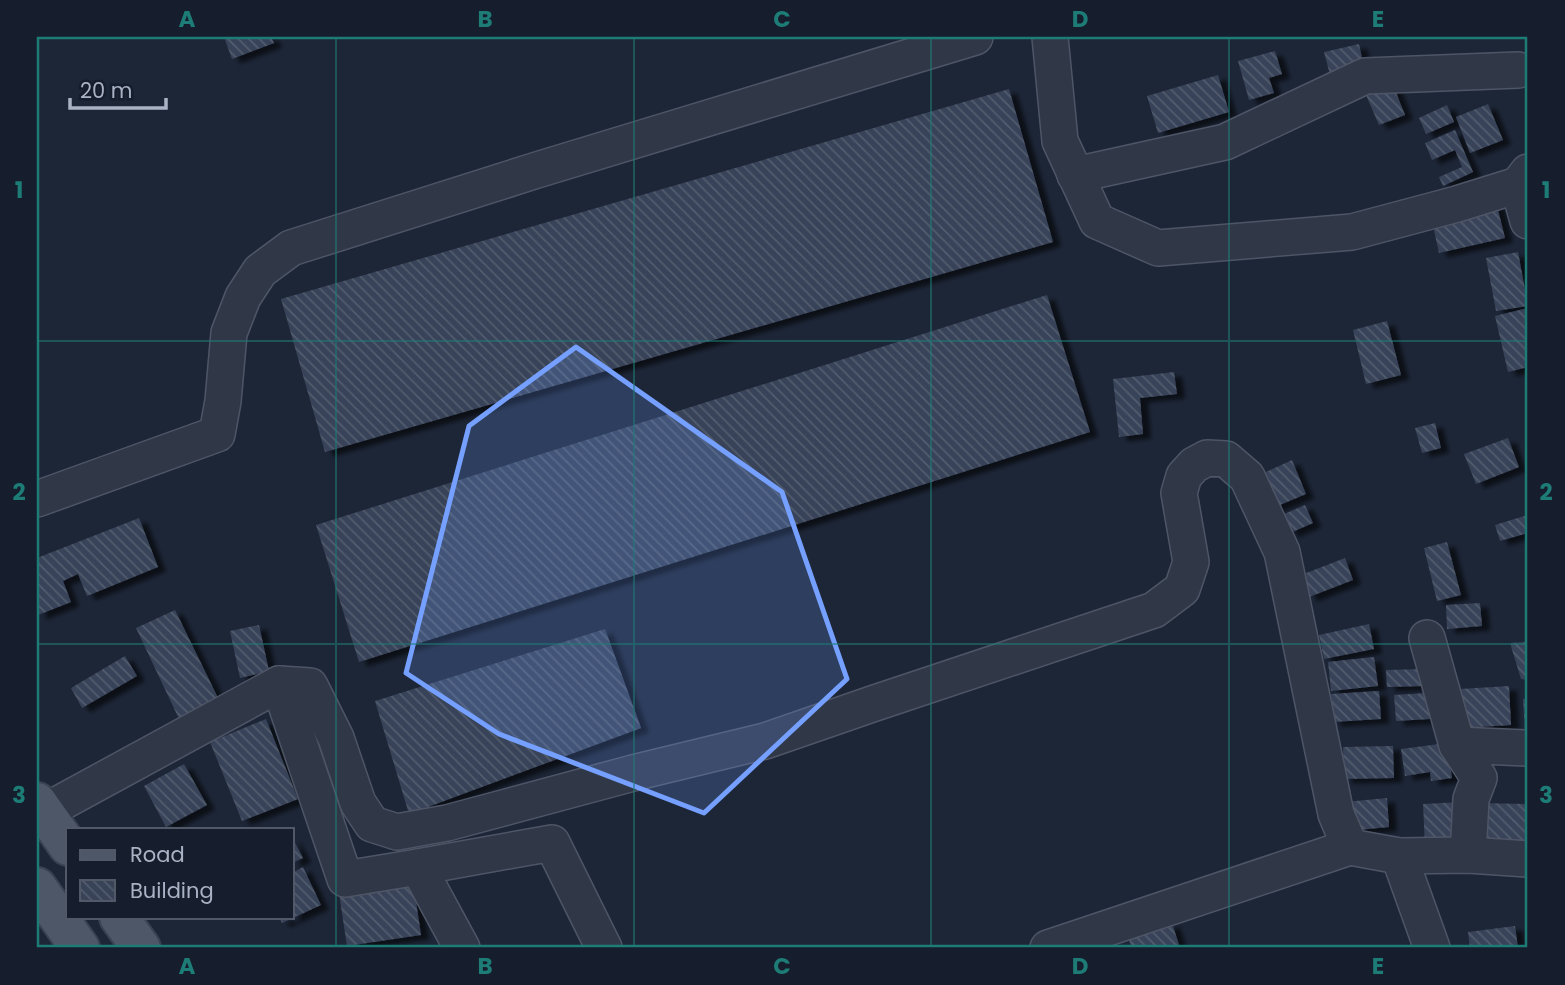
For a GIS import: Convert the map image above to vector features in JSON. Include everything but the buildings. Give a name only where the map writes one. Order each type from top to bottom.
[{"type":"main road","points":[[40,807],[66,843]]},
{"type":"main road","points":[[37,887],[80,948]]},
{"type":"main road","points":[[120,918],[141,948]]},
{"type":"street","points":[[37,499],[216,434],[223,401],[229,333],[243,297],[260,271],[291,248],[975,37]]},
{"type":"street","points":[[1050,37],[1060,141],[1097,221],[1158,248],[1352,233],[1457,204],[1523,178],[1528,221]]},
{"type":"street","points":[[1075,175],[1225,142],[1366,76],[1518,70]]},
{"type":"street","points":[[40,807],[279,684],[310,686],[336,738],[358,803],[372,824],[397,832],[447,823],[765,741],[1154,610],[1182,589],[1191,562],[1179,493],[1184,476],[1194,465],[1208,458],[1226,459],[1247,477],[1282,552],[1336,814],[1350,847]]},
{"type":"street","points":[[1427,638],[1457,745],[1479,778],[1471,799],[1468,855]]},
{"type":"street","points":[[279,684],[345,879],[552,843],[604,948]]},
{"type":"street","points":[[1457,745],[1528,748]]},
{"type":"street","points":[[1048,948],[1350,847],[1399,856],[1468,855],[1528,859]]},
{"type":"street","points":[[1399,856],[1432,948]]},
{"type":"street","points":[[418,867],[462,948]]},
{"type":"highlighted area","points":[[576,347],[782,492],[847,679],[704,813],[499,734],[406,673],[469,426]]}]
